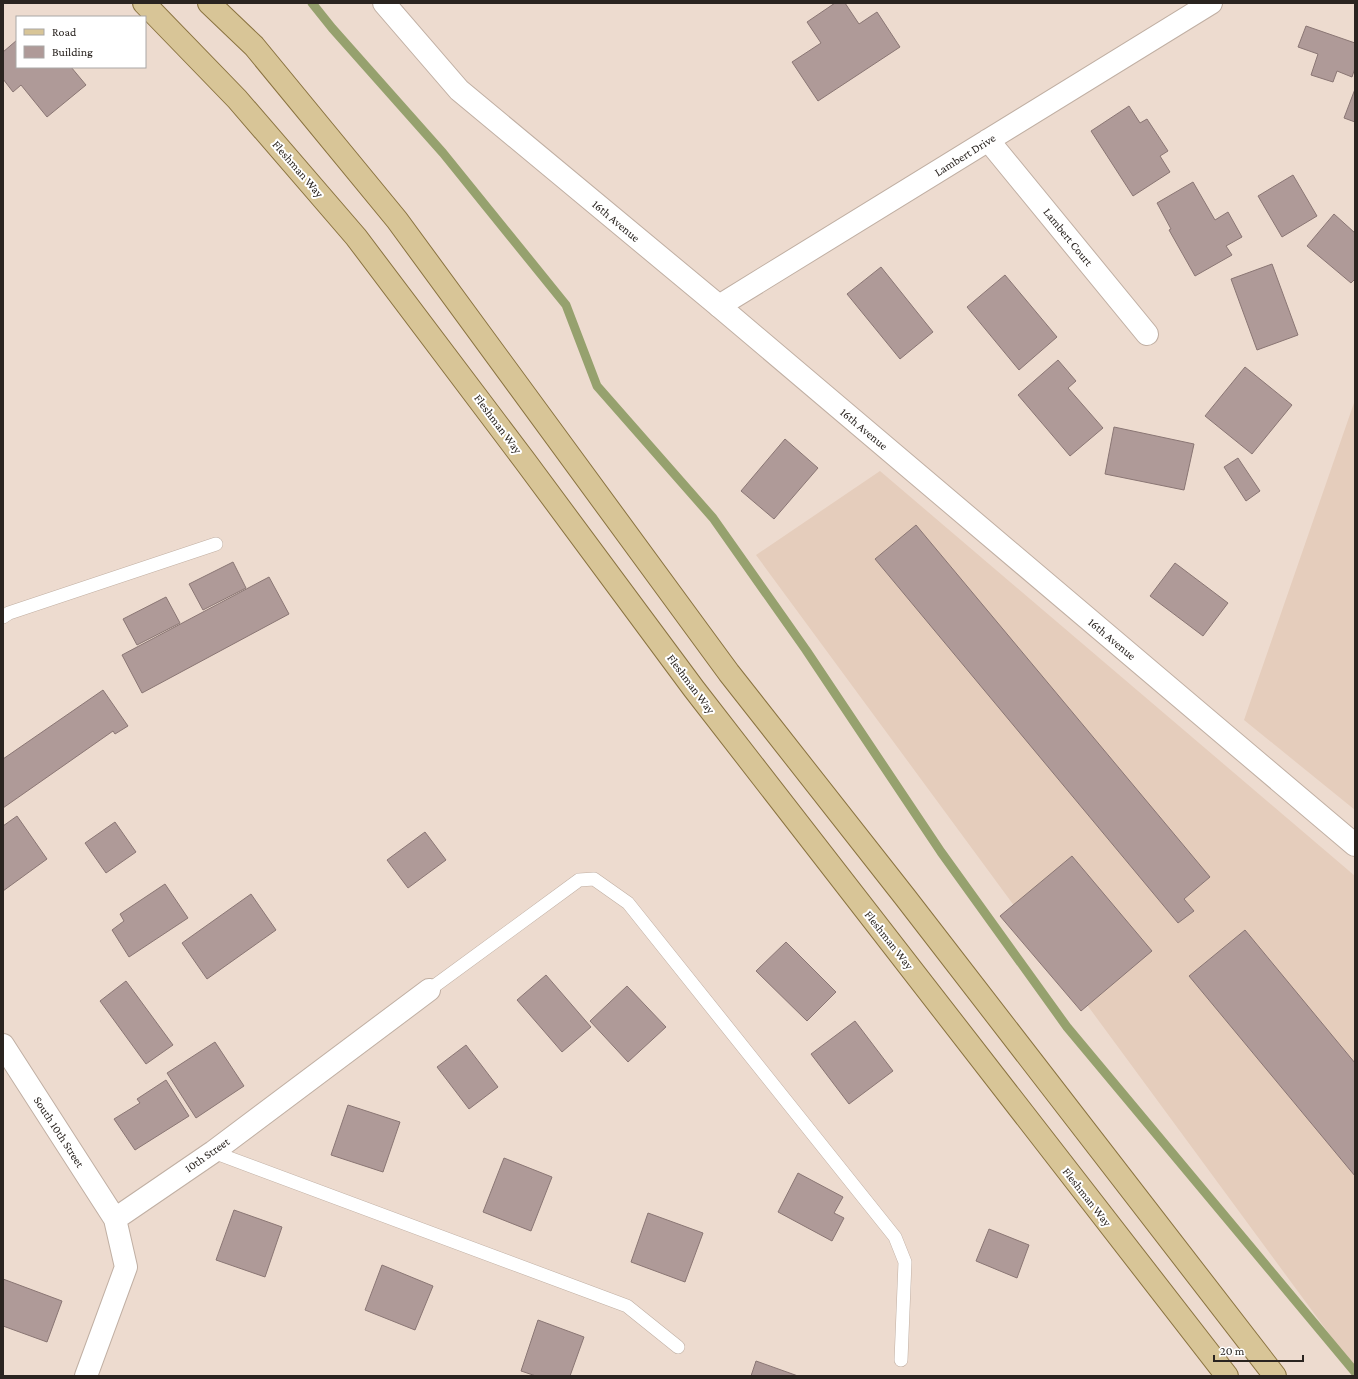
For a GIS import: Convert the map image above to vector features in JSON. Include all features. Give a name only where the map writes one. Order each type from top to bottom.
[{"type":"main road","name":"Fleshman Way","points":[[144,3],[237,99],[356,237],[694,689],[1227,1376]]},
{"type":"main road","points":[[209,3],[254,46],[396,220],[729,673],[905,897],[1275,1376]]},
{"type":"street","name":"16th Avenue","points":[[384,3],[460,90],[719,306],[1355,845]]},
{"type":"street","name":"Lambert Drive","points":[[719,306],[988,140],[1188,9],[1211,3]]},
{"type":"street","name":"Lambert Court","points":[[988,140],[1147,334]]},
{"type":"street","name":"10th Street","points":[[115,1219],[212,1152],[430,990]]},
{"type":"street","name":"South 10th Street","points":[[3,1045],[115,1219]]},
{"type":"street","points":[[86,1376],[126,1266],[115,1219]]},
{"type":"lane","points":[[3,617],[9,613],[216,544]]},
{"type":"lane","points":[[430,990],[579,880],[594,880],[628,903],[896,1237],[905,1262],[901,1360]]},
{"type":"lane","points":[[212,1152],[627,1306],[678,1347]]},
{"type":"shaded area","points":[[1355,400],[1355,810],[1244,720]]},
{"type":"shaded area","points":[[880,471],[1355,876],[1355,1369],[756,555]]},
{"type":"building","points":[[835,3],[845,3],[859,24],[877,12],[900,47],[818,101],[792,62],[821,43],[807,22]]},
{"type":"building","points":[[1306,26],[1355,43],[1355,68],[1352,77],[1337,71],[1333,82],[1311,75],[1318,54],[1298,47]]},
{"type":"building","points":[[16,41],[16,68],[72,68],[86,85],[47,117],[21,85],[13,92],[3,79],[3,52]]},
{"type":"building","points":[[1355,89],[1355,122],[1344,118]]},
{"type":"building","points":[[1129,106],[1140,123],[1147,119],[1168,151],[1160,156],[1170,172],[1133,196],[1091,131]]},
{"type":"building","points":[[1293,175],[1317,216],[1282,237],[1258,196]]},
{"type":"building","points":[[1193,182],[1215,220],[1228,212],[1242,237],[1226,246],[1232,255],[1195,276],[1169,230],[1171,229],[1157,203]]},
{"type":"building","points":[[1334,214],[1355,233],[1355,279],[1351,283],[1307,246]]},
{"type":"building","points":[[1272,264],[1298,335],[1257,350],[1231,279]]},
{"type":"building","points":[[881,267],[933,332],[900,359],[847,294]]},
{"type":"building","points":[[1005,275],[1057,337],[1019,370],[967,307]]},
{"type":"building","points":[[1058,360],[1076,381],[1068,388],[1103,428],[1070,456],[1018,395]]},
{"type":"building","points":[[1245,367],[1292,405],[1252,454],[1205,416]]},
{"type":"building","points":[[1114,427],[1194,444],[1184,490],[1105,474]]},
{"type":"building","points":[[785,439],[818,468],[774,519],[741,491]]},
{"type":"building","points":[[1238,458],[1260,491],[1246,501],[1224,467]]},
{"type":"building","points":[[916,525],[1210,877],[1184,899],[1194,911],[1178,923],[875,559]]},
{"type":"building","points":[[233,562],[246,588],[203,610],[189,584]]},
{"type":"building","points":[[1175,563],[1228,603],[1203,636],[1150,596]]},
{"type":"building","points":[[269,577],[289,614],[142,693],[122,655]]},
{"type":"building","points":[[166,597],[180,623],[137,645],[123,619]]},
{"type":"building","points":[[103,690],[128,726],[115,734],[113,731],[3,808],[3,759]]},
{"type":"building","points":[[17,816],[47,859],[3,891],[3,826]]},
{"type":"building","points":[[115,822],[136,852],[106,873],[85,843]]},
{"type":"building","points":[[425,832],[446,860],[408,888],[387,860]]},
{"type":"building","points":[[1072,856],[1152,951],[1081,1011],[1000,916]]},
{"type":"building","points":[[165,884],[188,918],[129,957],[112,930],[124,921],[120,914]]},
{"type":"building","points":[[251,894],[276,930],[207,979],[182,943]]},
{"type":"building","points":[[1245,930],[1355,1063],[1355,1176],[1189,976]]},
{"type":"building","points":[[786,942],[836,992],[807,1021],[756,971]]},
{"type":"building","points":[[546,975],[591,1027],[562,1052],[517,1000]]},
{"type":"building","points":[[126,981],[173,1045],[146,1064],[100,1001]]},
{"type":"building","points":[[627,986],[666,1027],[628,1062],[590,1021]]},
{"type":"building","points":[[855,1021],[893,1071],[849,1104],[811,1054]]},
{"type":"building","points":[[215,1042],[244,1086],[196,1118],[167,1073]]},
{"type":"building","points":[[466,1045],[498,1087],[469,1109],[437,1067]]},
{"type":"building","points":[[166,1080],[189,1116],[135,1150],[114,1119],[140,1103],[137,1099]]},
{"type":"building","points":[[348,1105],[400,1122],[383,1172],[331,1155]]},
{"type":"building","points":[[504,1158],[552,1177],[531,1231],[483,1212]]},
{"type":"building","points":[[798,1173],[843,1197],[834,1213],[844,1218],[832,1241],[778,1212]]},
{"type":"building","points":[[234,1210],[282,1227],[265,1277],[216,1260]]},
{"type":"building","points":[[648,1213],[703,1233],[685,1282],[631,1262]]},
{"type":"building","points":[[989,1229],[1029,1245],[1017,1278],[976,1261]]},
{"type":"building","points":[[382,1265],[433,1286],[415,1330],[365,1310]]},
{"type":"building","points":[[3,1279],[62,1301],[47,1342],[3,1326]]},
{"type":"building","points":[[538,1320],[584,1337],[570,1376],[536,1376],[521,1371]]},
{"type":"building","points":[[756,1361],[798,1376],[751,1376]]},
{"type":"waterway","points":[[312,3],[332,28],[443,153],[566,305],[597,386],[713,518],[806,650],[941,852],[1067,1027],[1355,1372]]}]
